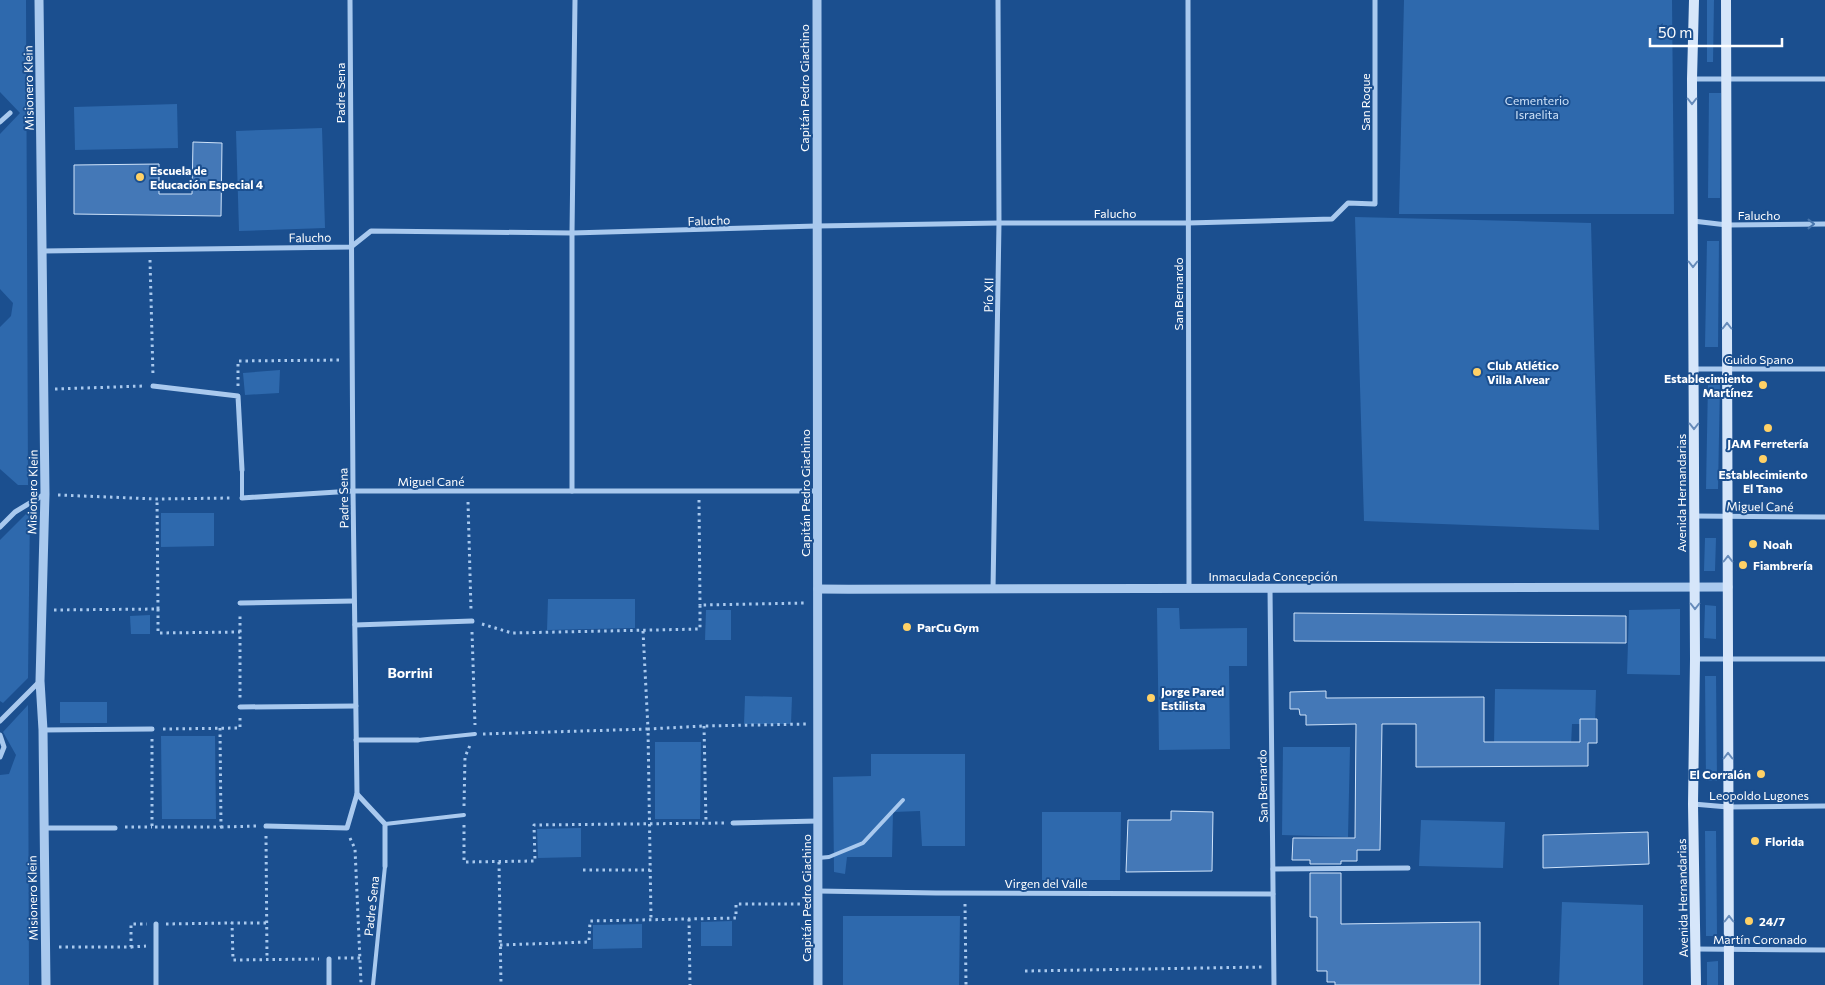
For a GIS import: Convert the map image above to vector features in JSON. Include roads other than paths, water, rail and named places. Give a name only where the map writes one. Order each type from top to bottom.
[{"type":"main road","name":"Avenida Hernandarias","points":[[1694,0],[1692,80],[1695,659],[1693,804],[1696,985]]},
{"type":"main road","points":[[1726,0],[1729,985]]},
{"type":"street","name":"Misionero Klein","points":[[39,0],[45,390],[45,494],[40,681],[43,730],[46,985]]},
{"type":"street","name":"Padre Sena","points":[[350,0],[352,491],[358,794]]},
{"type":"street","points":[[572,491],[572,234],[575,0]]},
{"type":"street","name":"Capitán Pedro Giachino","points":[[817,0],[818,985]]},
{"type":"street","name":"Pío XII","points":[[993,590],[999,223],[998,0]]},
{"type":"street","name":"San Bernardo","points":[[1188,0],[1189,589]]},
{"type":"street","name":"San Roque","points":[[1374,0],[1375,204]]},
{"type":"street","points":[[1692,80],[1825,79]]},
{"type":"street","points":[[0,122],[10,113]]},
{"type":"street","name":"Falucho","points":[[43,251],[150,248],[351,247],[372,231],[572,234],[817,226],[999,223],[1188,223],[1332,219],[1348,203],[1375,204]]},
{"type":"street","name":"Falucho","points":[[1693,221],[1727,225],[1825,224]]},
{"type":"street","name":"Guido Spano","points":[[1693,369],[1825,369]]},
{"type":"street","points":[[153,386],[238,396],[242,470]]},
{"type":"street","name":"Miguel Cané","points":[[242,498],[352,491],[818,490]]},
{"type":"street","points":[[0,526],[14,512],[45,494]]},
{"type":"street","name":"Miguel Cané","points":[[1694,516],[1825,517]]},
{"type":"street","name":"Inmaculada Concepción","points":[[818,589],[1728,587]]},
{"type":"street","name":"San Bernardo","points":[[1270,588],[1274,985]]},
{"type":"street","points":[[240,603],[354,601]]},
{"type":"street","points":[[355,625],[472,621]]},
{"type":"street","points":[[1695,659],[1825,659]]},
{"type":"street","points":[[1,717],[40,681]]},
{"type":"street","points":[[240,707],[356,706]]},
{"type":"street","points":[[43,730],[152,729]]},
{"type":"street","points":[[0,734],[4,747],[0,757]]},
{"type":"street","points":[[356,740],[418,740]]},
{"type":"street","points":[[358,794],[385,824]]},
{"type":"street","points":[[266,826],[347,828],[358,794]]},
{"type":"street","name":"Leopoldo Lugones","points":[[1693,804],[1728,807],[1825,806]]},
{"type":"street","points":[[733,823],[818,821]]},
{"type":"street","name":"Padre Sena","points":[[385,824],[385,866]]},
{"type":"street","points":[[44,828],[115,828]]},
{"type":"street","points":[[1273,869],[1408,868]]},
{"type":"street","name":"Virgen del Valle","points":[[818,891],[1273,894]]},
{"type":"street","points":[[156,924],[156,985]]},
{"type":"street","name":"Martín Coronado","points":[[1696,949],[1825,950]]},
{"type":"street","points":[[328,959],[329,985]]},
{"type":"lane","points":[[242,470],[242,498]]},
{"type":"lane","points":[[418,740],[475,734]]},
{"type":"lane","points":[[818,858],[829,857],[863,843],[903,800]]},
{"type":"lane","points":[[385,824],[464,815]]},
{"type":"lane","name":"Padre Sena","points":[[373,985],[385,866]]},
{"type":"place","name":"Escuela de Educación Especial 4","points":[[140,177]]},
{"type":"place","name":"Club Atlético Villa Alvear","points":[[1477,372]]},
{"type":"place","name":"Establecimiento Martínez","points":[[1763,385]]},
{"type":"place","name":"JAM Ferretería","points":[[1768,428]]},
{"type":"place","name":"Establecimiento El Tano","points":[[1763,459]]},
{"type":"place","name":"Noah","points":[[1753,544]]},
{"type":"place","name":"Fiambrería","points":[[1743,565]]},
{"type":"place","name":"ParCu Gym","points":[[907,627]]},
{"type":"place","name":"Jorge Pared Estilista","points":[[1151,698]]},
{"type":"place","name":"El Corralón","points":[[1761,774]]},
{"type":"place","name":"Florida","points":[[1755,841]]},
{"type":"place","name":"24/7","points":[[1749,921]]},
{"type":"district","name":"Borrini","points":[[410,672]]},
{"type":"park label","name":"Cementerio Israelita","points":[[1537,107]]}]
